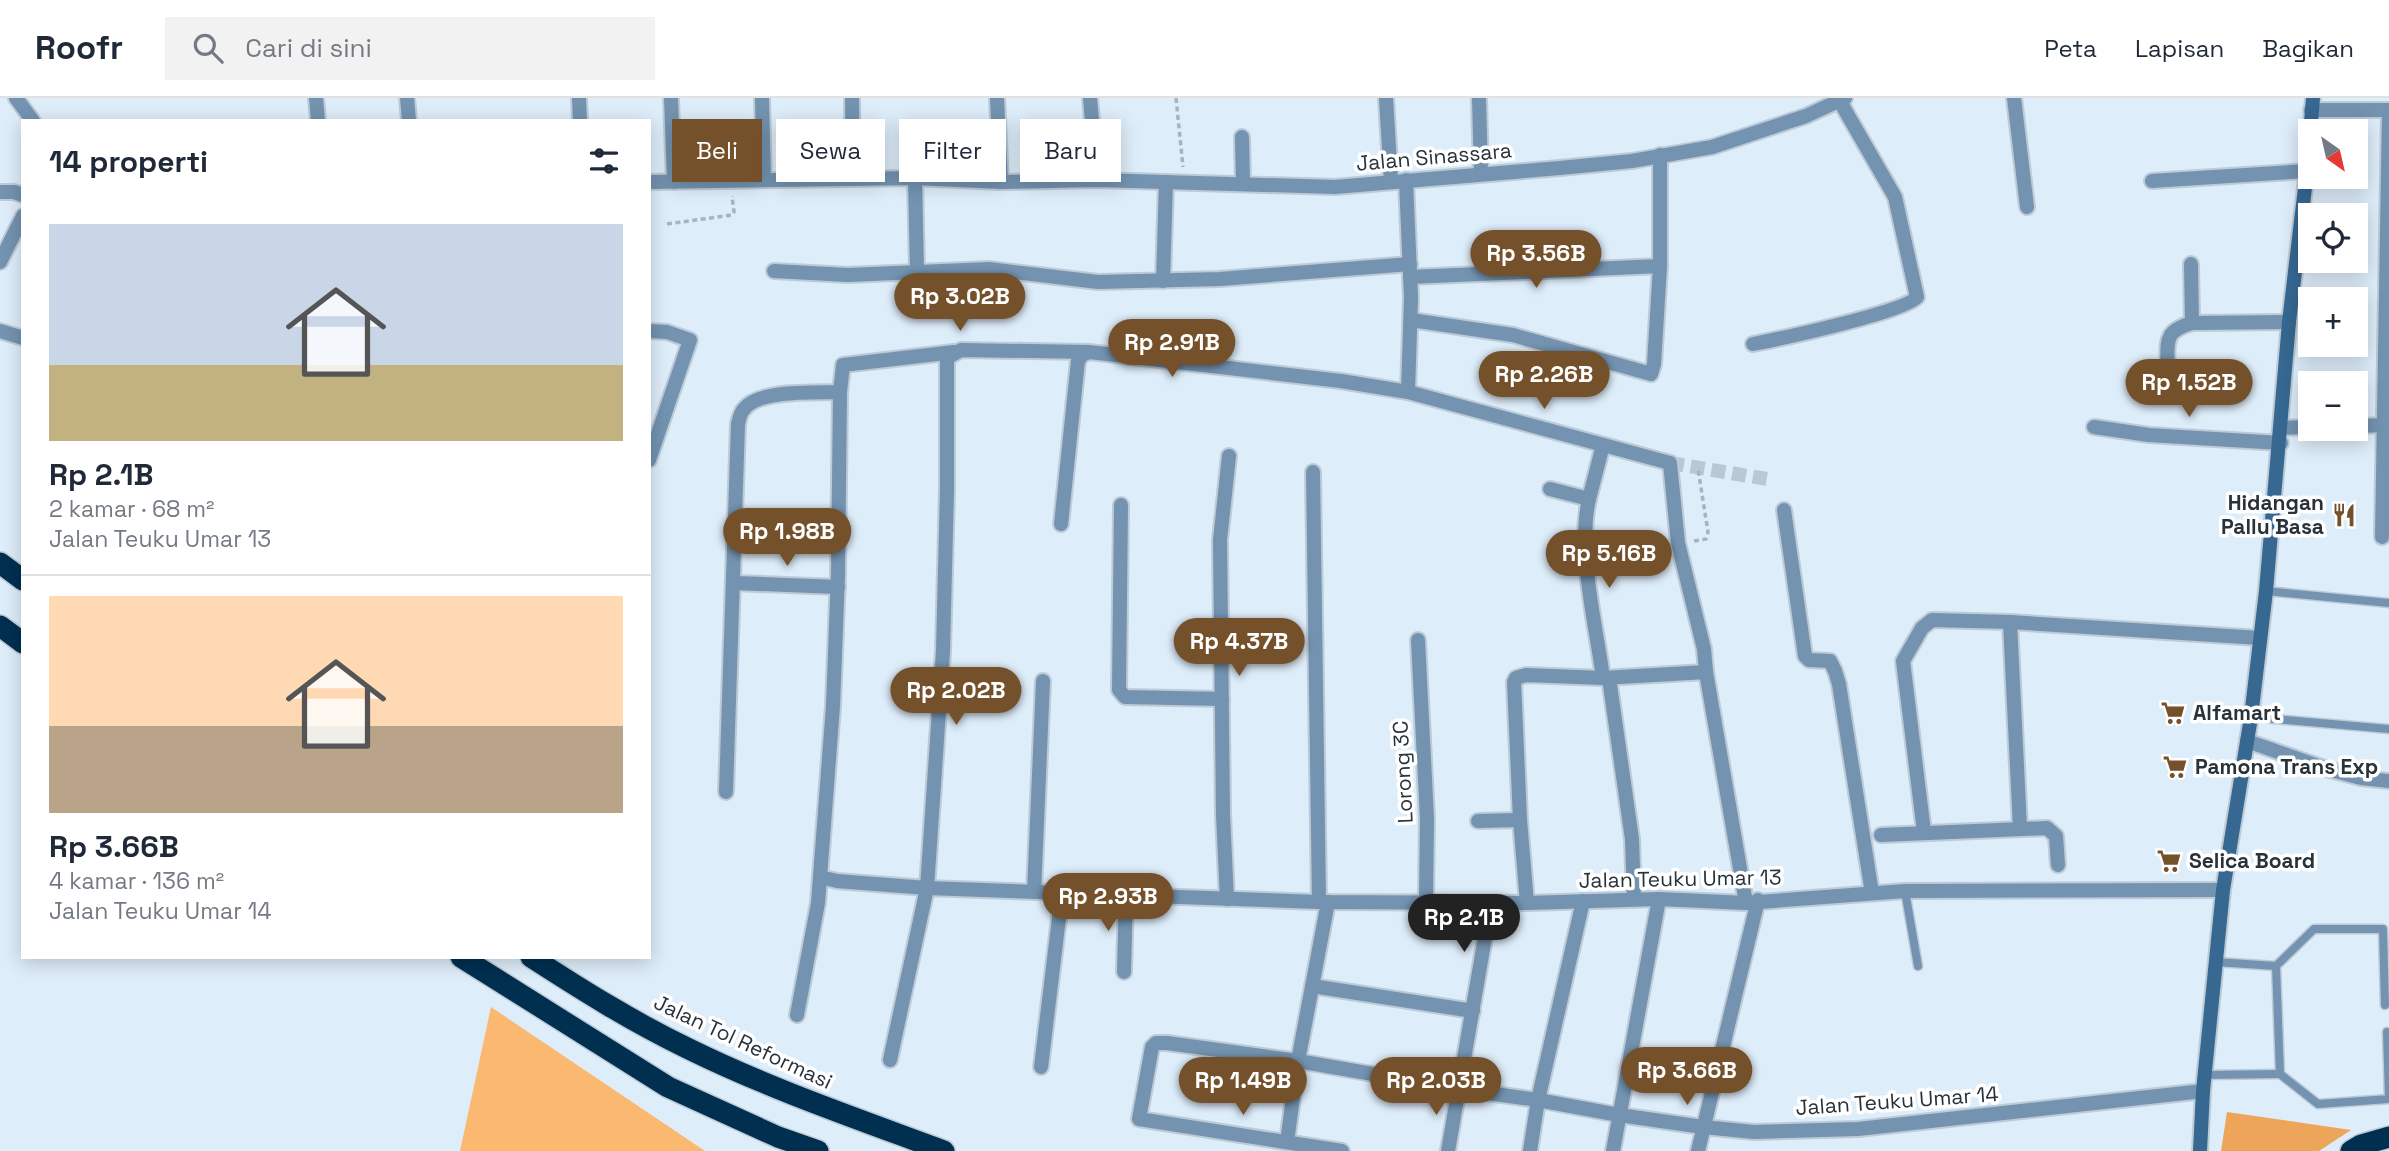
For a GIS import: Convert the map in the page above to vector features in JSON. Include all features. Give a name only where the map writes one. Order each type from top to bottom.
[{"type":"highway","points":[[0,564],[21,579]]},
{"type":"highway","points":[[0,626],[21,642]]},
{"type":"highway","points":[[464,959],[668,1087],[778,1137],[818,1151]]},
{"type":"highway","name":"Jalan Tol Reformasi","points":[[534,959],[583,991],[687,1048],[786,1093],[944,1151]]},
{"type":"highway","points":[[2351,1151],[2361,1145],[2389,1137]]},
{"type":"main road","points":[[2200,1151],[2203,1091],[2223,890],[2251,717],[2266,591],[2289,322],[2305,189]]},
{"type":"street","points":[[16,98],[32,119]]},
{"type":"street","points":[[316,98],[318,119]]},
{"type":"street","points":[[407,98],[409,119]]},
{"type":"street","points":[[579,98],[580,119]]},
{"type":"street","points":[[671,98],[672,126]]},
{"type":"street","points":[[762,98],[764,179]]},
{"type":"street","points":[[852,98],[852,119]]},
{"type":"street","points":[[997,98],[998,119]]},
{"type":"street","points":[[1090,98],[1092,119]]},
{"type":"street","points":[[1386,98],[1391,181]]},
{"type":"street","points":[[1479,98],[1482,174]]},
{"type":"street","points":[[2014,98],[2027,207]]},
{"type":"street","points":[[1753,344],[1887,310],[1910,303],[1917,297],[1895,197],[1841,99]]},
{"type":"street","name":"Jalan Sinassara","points":[[1121,181],[1335,187],[1572,167],[1712,147],[1762,132],[1841,99]]},
{"type":"street","points":[[2312,104],[2389,111],[2386,425],[2382,537]]},
{"type":"street","points":[[1242,137],[1243,184]]},
{"type":"street","points":[[1411,320],[1513,335],[1651,374],[1654,364],[1660,266],[1660,155]]},
{"type":"street","points":[[2152,181],[2298,172]]},
{"type":"street","name":"Jalan Sinassara","points":[[764,179],[776,179]]},
{"type":"street","points":[[1406,180],[1411,320],[1408,392]]},
{"type":"street","name":"Jalan Sinassara","points":[[651,182],[672,182]]},
{"type":"street","points":[[915,182],[917,271]]},
{"type":"street","points":[[1163,281],[1166,182]]},
{"type":"street","points":[[0,192],[21,194]]},
{"type":"street","points":[[0,262],[21,220]]},
{"type":"street","points":[[2191,264],[2192,323]]},
{"type":"street","points":[[775,271],[848,275],[989,269],[1098,282],[1410,270],[1660,266]]},
{"type":"street","points":[[2167,372],[2170,334],[2175,328],[2192,323],[2289,322]]},
{"type":"street","points":[[0,331],[21,337]]},
{"type":"street","points":[[651,331],[667,332],[690,340],[651,454]]},
{"type":"street","points":[[1061,524],[1079,361],[1082,355],[1092,352]]},
{"type":"street","points":[[797,1015],[818,903],[833,706],[838,587],[840,391],[843,365],[950,356],[1092,352],[1341,381],[1408,392],[1671,463],[1678,543],[1704,649],[1706,672],[1752,902],[1698,1151]]},
{"type":"street","points":[[890,1060],[927,888],[943,651],[950,356]]},
{"type":"street","points":[[726,792],[735,583],[738,424],[743,409],[755,400],[768,396],[840,391]]},
{"type":"street","points":[[2368,426],[2386,425]]},
{"type":"street","points":[[2094,427],[2149,435],[2281,435],[2298,430]]},
{"type":"street","points":[[1603,445],[1586,515],[1586,556],[1632,839],[1634,899]]},
{"type":"street","points":[[1227,899],[1223,815],[1220,540],[1229,457]]},
{"type":"street","points":[[1313,471],[1323,902],[1287,1142],[1342,1151]]},
{"type":"street","points":[[1550,489],[1589,499]]},
{"type":"street","points":[[1122,505],[1119,690],[1125,697],[1222,699]]},
{"type":"street","points":[[1784,510],[1805,656],[1810,660],[1830,661],[1839,684],[1872,893]]},
{"type":"street","points":[[735,583],[838,587]]},
{"type":"street","points":[[1924,832],[1903,667],[1907,651],[1922,628],[1931,620],[2010,622],[2260,638]]},
{"type":"street","points":[[2010,622],[2020,828]]},
{"type":"street","name":"Lorong 3C","points":[[1418,640],[1427,819],[1426,901]]},
{"type":"street","points":[[1527,903],[1514,716],[1516,678],[1526,675],[1606,678],[1706,672]]},
{"type":"street","points":[[1034,892],[1043,681]]},
{"type":"street","points":[[2247,741],[2327,769],[2361,778],[2389,781]]},
{"type":"street","points":[[1478,821],[1520,820]]},
{"type":"street","points":[[1881,835],[2047,828],[2053,832],[2058,865]]},
{"type":"street","name":"Jalan Teuku Umar 13","points":[[820,877],[837,881],[927,888],[1323,902],[1527,903],[1634,899],[1752,902],[1905,891],[2223,890]]},
{"type":"street","points":[[1041,1067],[1062,893]]},
{"type":"street","points":[[1124,972],[1126,895]]},
{"type":"street","points":[[1613,1151],[1659,899]]},
{"type":"street","points":[[1530,1151],[1538,1100],[1583,901]]},
{"type":"street","points":[[1448,1151],[1490,903]]},
{"type":"street","points":[[1312,986],[1473,1011]]},
{"type":"street","name":"Jalan Teuku Umar 14","points":[[1287,1142],[1139,1119],[1151,1050],[1156,1043],[1298,1061],[1619,1115],[1754,1132],[1858,1129],[2203,1091]]},
{"type":"lane","points":[[2266,591],[2389,603]]},
{"type":"lane","points":[[2251,717],[2389,729]]},
{"type":"lane","points":[[1905,891],[1918,966]]},
{"type":"lane","points":[[2280,1074],[2276,966],[2314,929],[2386,929],[2385,1005]]},
{"type":"lane","points":[[2216,962],[2276,966]]},
{"type":"lane","points":[[2205,1075],[2280,1074],[2318,1104],[2389,1099],[2387,1032]]},
{"type":"path","points":[[1176,98],[1185,183]]},
{"type":"path","points":[[667,224],[733,214],[730,182]]},
{"type":"path","points":[[1678,543],[1703,540],[1708,534],[1698,469]]},
{"type":"shaded area","points":[[491,1007],[705,1151],[460,1151]]},
{"type":"shaded area","points":[[2227,1112],[2351,1130],[2319,1151],[2221,1151]]},
{"type":"tunnel","points":[[1670,463],[1767,479]]},
{"type":"place","name":"Hidangan Pallu Basa","points":[[2344,515]]},
{"type":"place","name":"Alfamart","points":[[2173,713]]},
{"type":"place","name":"Pamona Trans Exp","points":[[2175,767]]},
{"type":"place","name":"Selica Board","points":[[2169,861]]}]
